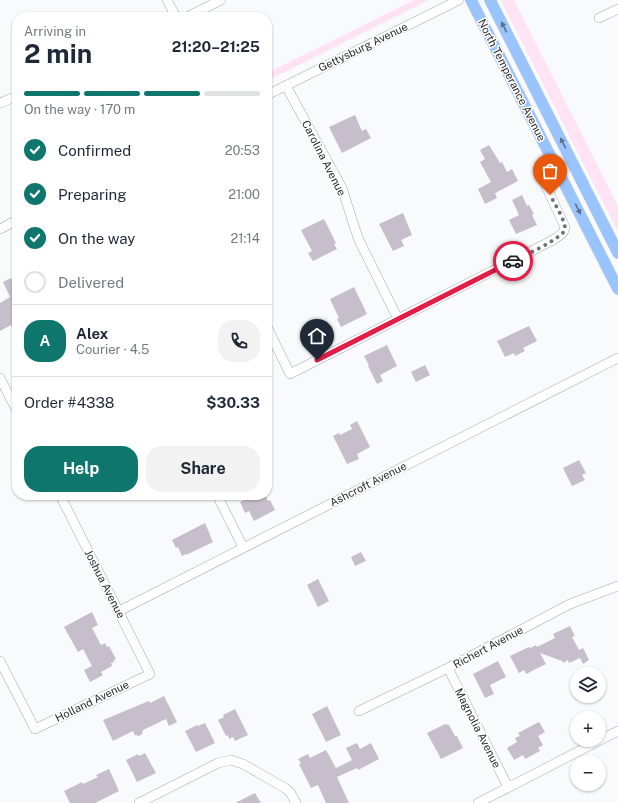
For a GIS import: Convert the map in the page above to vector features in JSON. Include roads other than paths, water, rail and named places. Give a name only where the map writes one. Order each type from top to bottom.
[{"type":"main road","name":"North Temperance Avenue","points":[[471,0],[618,289]]},
{"type":"main road","name":"North Temperance Avenue","points":[[490,0],[618,253]]},
{"type":"street","points":[[167,0],[173,12]]},
{"type":"street","points":[[197,12],[221,0]]},
{"type":"street","name":"Gettysburg Avenue","points":[[272,93],[458,0]]},
{"type":"street","points":[[599,18],[618,9]]},
{"type":"street","name":"Carolina Avenue","points":[[286,86],[342,188],[358,238],[398,319]]},
{"type":"street","points":[[0,103],[12,98]]},
{"type":"street","points":[[272,337],[290,374],[562,235],[565,231],[565,227],[544,182]]},
{"type":"street","points":[[0,229],[12,223]]},
{"type":"street","name":"Ashcroft Avenue","points":[[119,611],[618,358]]},
{"type":"street","points":[[0,378],[12,401]]},
{"type":"street","name":"Joshua Avenue","points":[[63,500],[150,674]]},
{"type":"street","points":[[219,500],[243,548]]},
{"type":"street","name":"Richert Avenue","points":[[359,711],[448,668],[570,604],[618,586]]},
{"type":"street","name":"Holland Avenue","points":[[0,661],[35,728],[150,674]]},
{"type":"street","name":"Magnolia Avenue","points":[[448,668],[508,787]]},
{"type":"street","points":[[478,803],[618,731]]},
{"type":"street","points":[[139,803],[218,763],[231,760],[243,764],[285,788],[290,792],[296,803]]}]
